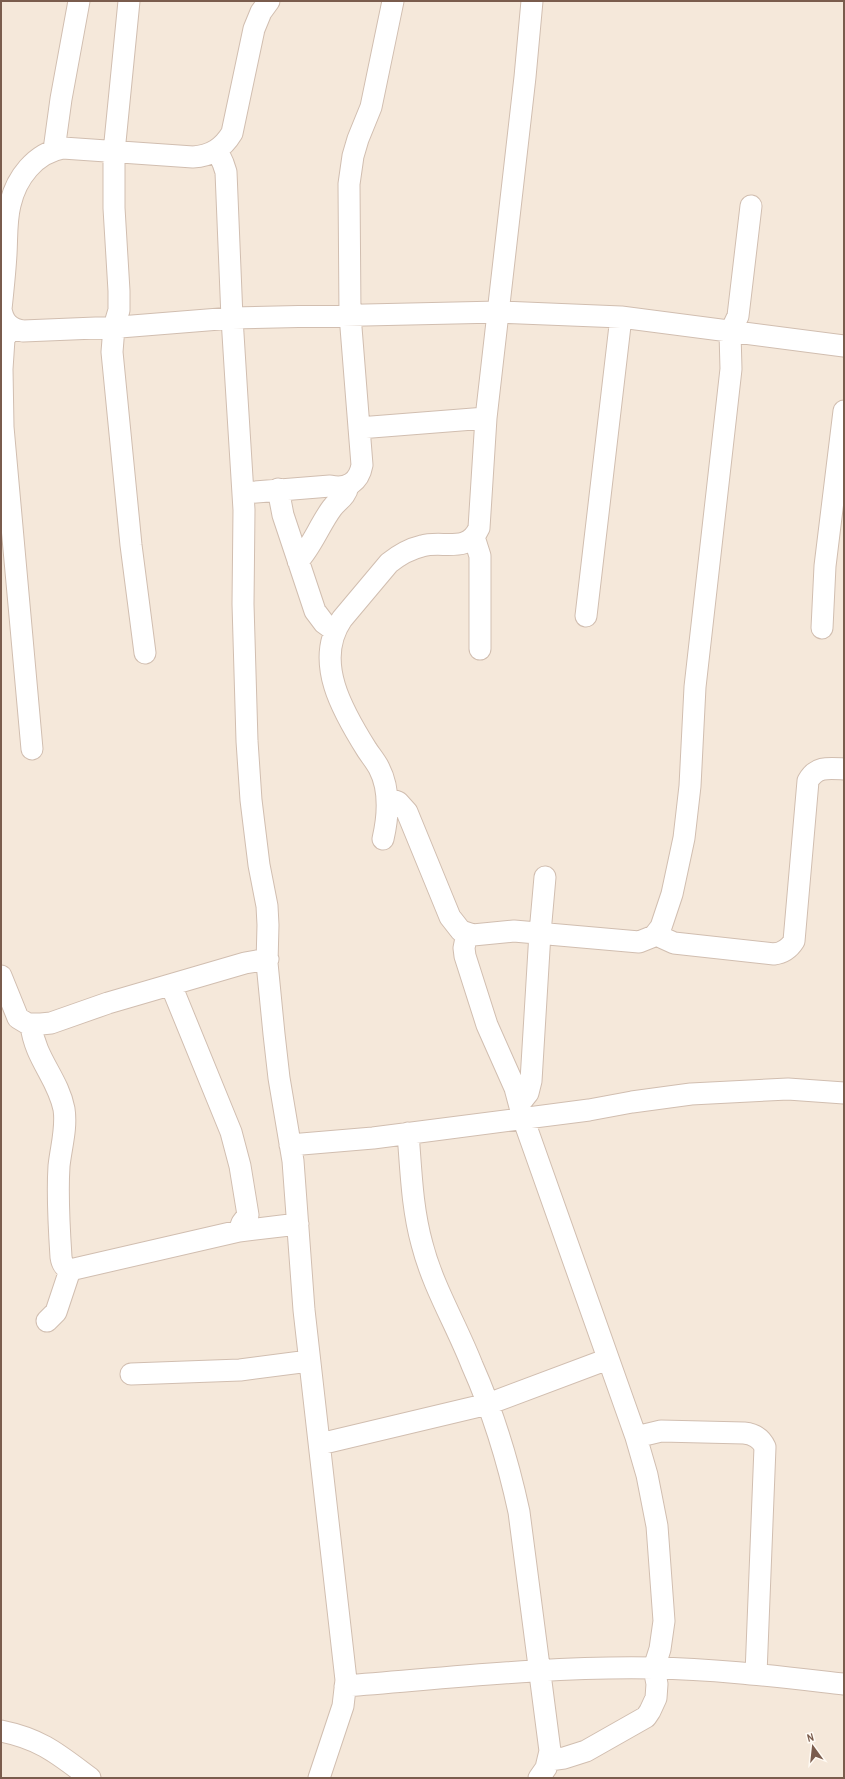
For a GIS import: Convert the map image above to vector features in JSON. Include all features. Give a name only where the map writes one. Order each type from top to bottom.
[{"type":"street","points":[[54,150],[61,98],[79,1]]},
{"type":"street","points":[[129,1],[114,152],[114,208],[119,310],[114,327],[112,352],[131,545],[145,653]]},
{"type":"street","points":[[270,1],[260,12],[254,29],[232,133],[217,150],[205,155],[193,157],[81,150],[72,148],[54,150],[40,156],[26,172],[14,194],[5,216],[1,309],[4,320],[11,328],[23,331],[114,327],[232,318],[499,312],[621,317],[730,333],[844,346]]},
{"type":"street","points":[[243,493],[330,486],[342,488],[348,486],[358,478],[361,472],[362,465],[350,315],[348,198],[351,170],[358,139],[371,107],[393,1]]},
{"type":"street","points":[[383,840],[386,826],[387,798],[379,768],[347,715],[331,675],[329,655],[330,645],[335,631],[342,619],[389,563],[403,553],[422,546],[466,544],[474,537],[478,528],[486,418],[525,77],[532,1]]},
{"type":"street","points":[[217,150],[226,172],[232,318],[244,510],[243,604],[248,748],[255,832],[267,906],[268,959],[274,1034],[296,1192],[309,1361],[320,1444],[345,1686],[343,1706],[319,1778]]},
{"type":"street","points":[[387,798],[398,802],[407,812],[450,917],[456,927],[467,934],[479,936],[491,933],[514,931],[639,942],[649,939],[658,932],[672,894],[679,867],[688,812],[695,687],[731,369],[730,333],[738,316],[751,206]]},
{"type":"street","points":[[586,616],[621,317]]},
{"type":"street","points":[[11,328],[4,339],[2,369],[3,427],[32,749]]},
{"type":"street","points":[[822,628],[825,566],[844,411]]},
{"type":"street","points":[[359,428],[486,418]]},
{"type":"street","points":[[298,561],[305,554],[326,516],[335,504],[343,498],[348,486]]},
{"type":"street","points":[[278,489],[283,515],[315,611],[324,623],[335,631]]},
{"type":"street","points":[[474,537],[480,556],[480,649]]},
{"type":"street","points":[[658,932],[663,938],[674,943],[774,954],[785,951],[790,947],[794,941],[808,781],[812,774],[820,769],[844,769]]},
{"type":"street","points":[[521,1110],[531,1081],[545,877]]},
{"type":"street","points":[[467,934],[464,948],[465,956],[487,1025],[510,1074],[521,1110],[636,1437],[647,1475],[657,1526],[664,1621],[660,1649],[654,1668],[657,1684],[656,1698],[650,1711],[646,1717],[586,1751],[564,1758],[544,1769]]},
{"type":"street","points":[[1,976],[15,1013],[22,1022],[31,1025],[51,1022],[108,1003],[245,963],[268,959]]},
{"type":"street","points":[[171,985],[231,1132],[240,1166],[244,1223]]},
{"type":"street","points":[[31,1025],[35,1045],[56,1088],[64,1109],[65,1121],[59,1166],[58,1210],[62,1261],[66,1268],[70,1270]]},
{"type":"street","points":[[290,1145],[373,1138],[408,1133],[521,1110],[589,1110],[661,1098],[740,1090],[788,1089],[844,1093]]},
{"type":"street","points":[[408,1133],[413,1207],[422,1245],[438,1290],[470,1359],[488,1404],[505,1455],[519,1512],[550,1751],[544,1769]]},
{"type":"street","points":[[70,1270],[244,1223],[298,1224]]},
{"type":"street","points":[[47,1321],[56,1312],[70,1270]]},
{"type":"street","points":[[320,1444],[488,1404],[608,1359]]},
{"type":"street","points":[[132,1374],[240,1370],[309,1361]]},
{"type":"street","points":[[636,1437],[661,1430],[744,1433],[755,1435],[763,1442],[765,1447],[756,1674]]},
{"type":"street","points":[[345,1686],[539,1670],[654,1668],[756,1674],[844,1684]]},
{"type":"street","points":[[1,1731],[17,1734],[39,1742],[63,1757],[90,1778]]},
{"type":"shaded area","points":[[1,1],[844,1],[844,1778],[1,1778]]}]
